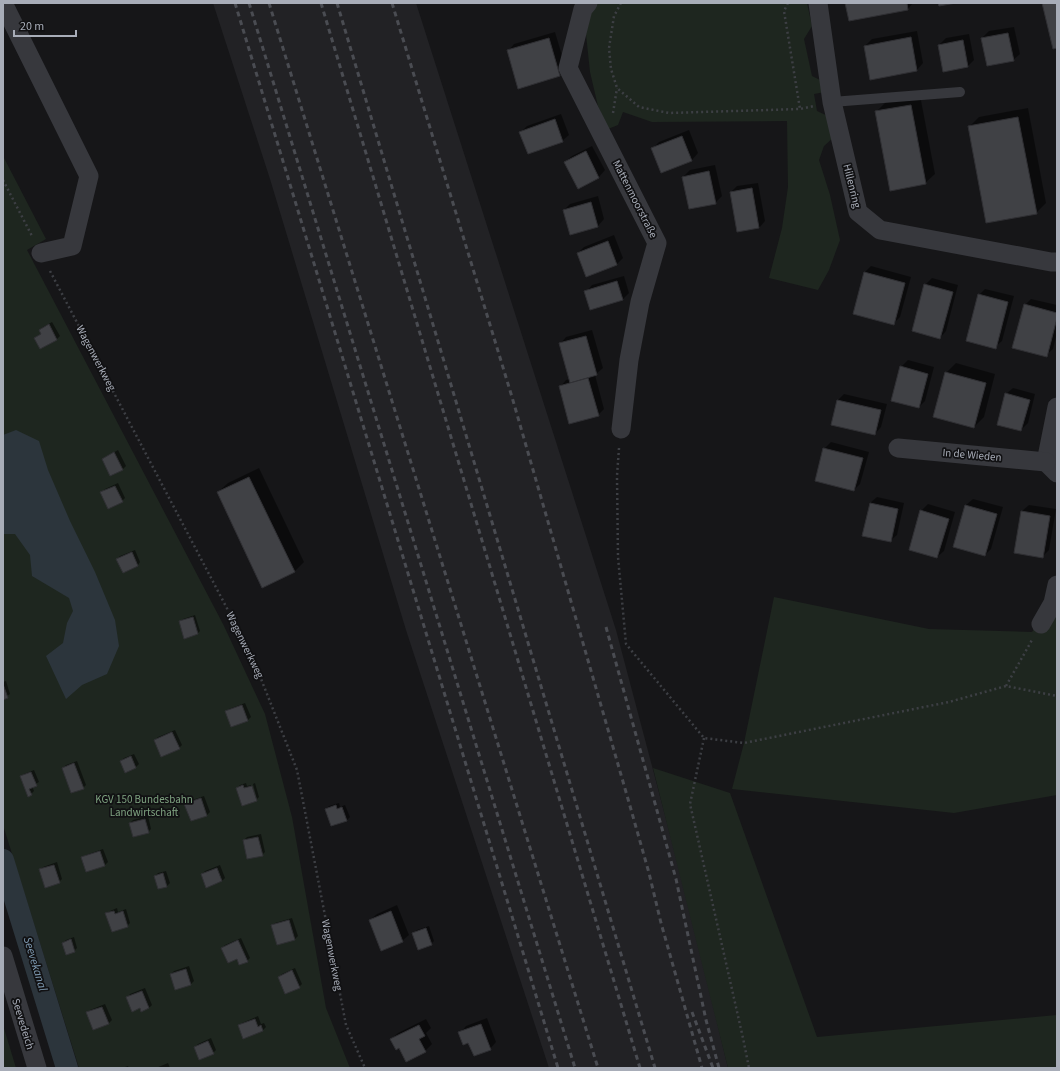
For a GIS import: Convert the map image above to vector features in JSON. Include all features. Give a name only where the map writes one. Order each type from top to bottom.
[{"type":"street","points":[[3,3],[89,176],[72,246],[41,253]]},
{"type":"street","name":"Mattenmoorstraße","points":[[588,3],[583,9],[568,68],[657,243],[640,302],[629,360],[621,429]]},
{"type":"street","name":"Hillenring","points":[[818,3],[832,102],[858,212],[880,230],[1057,262]]},
{"type":"street","name":"In de Wieden","points":[[898,448],[1052,467],[1057,407]]},
{"type":"street","points":[[1041,624],[1053,603],[1057,585]]},
{"type":"street","name":"Seevedeich","points":[[3,956],[37,1068]]},
{"type":"lane","points":[[832,102],[960,92]]},
{"type":"path","points":[[621,3],[614,16],[608,48],[611,69],[617,88],[639,107],[669,113],[800,109],[832,102]]},
{"type":"path","points":[[788,3],[784,11],[800,109]]},
{"type":"path","name":"Wagenwerkweg","points":[[3,180],[255,664],[297,770],[346,1025],[365,1068]]},
{"type":"path","points":[[621,429],[617,476],[618,549],[626,644],[704,738],[744,742],[948,702],[1006,686],[1057,696]]},
{"type":"path","points":[[1006,686],[1041,624]]},
{"type":"path","points":[[704,738],[690,804],[744,1038],[749,1068]]},
{"type":"shaded area","points":[[213,3],[416,3],[616,630],[693,921],[728,1068],[549,1068],[406,630],[270,179]]},
{"type":"shaded area","points":[[16,430],[39,441],[48,470],[70,521],[95,572],[115,620],[119,646],[107,674],[82,685],[66,699],[46,656],[63,643],[67,623],[73,611],[69,598],[32,576],[30,555],[15,534],[3,534],[3,435]]},
{"type":"green space","points":[[595,3],[807,3],[812,26],[804,39],[812,76],[824,82],[825,92],[814,94],[817,111],[832,118],[834,137],[824,146],[819,160],[830,195],[840,240],[829,270],[818,290],[769,278],[782,228],[788,187],[787,121],[652,122],[623,112],[618,125],[608,129],[598,106],[590,72],[586,34],[592,7]]},
{"type":"green space","name":"KGV 150 Bundesbahn Landwirtschaft","points":[[3,156],[46,239],[27,250],[224,626],[265,714],[292,817],[326,1008],[350,1068],[79,1068],[3,825]]},
{"type":"green space","points":[[774,597],[929,629],[1032,632],[1053,603],[1057,603],[1057,795],[954,813],[732,789],[744,743]]},
{"type":"green space","points":[[653,768],[730,793],[817,1037],[1057,1015],[1057,1068],[728,1068]]},
{"type":"green space","points":[[3,1025],[16,1068],[3,1068]]},
{"type":"building","points":[[845,3],[907,3],[908,10],[849,21]]},
{"type":"building","points":[[938,3],[956,3],[939,6]]},
{"type":"building","points":[[1042,3],[1057,3],[1057,48],[1053,49]]},
{"type":"building","points":[[1008,33],[1014,61],[987,66],[981,38]]},
{"type":"building","points":[[911,37],[917,71],[870,80],[864,46]]},
{"type":"building","points":[[549,38],[560,76],[518,89],[507,50]]},
{"type":"building","points":[[963,40],[968,67],[943,72],[938,45]]},
{"type":"building","points":[[911,105],[926,184],[890,191],[875,111]]},
{"type":"building","points":[[1018,117],[1037,214],[986,223],[968,126]]},
{"type":"building","points":[[555,119],[563,142],[528,154],[519,132]]},
{"type":"building","points":[[682,136],[692,161],[661,173],[651,148]]},
{"type":"building","points":[[586,151],[599,178],[578,189],[564,162]]},
{"type":"building","points":[[709,171],[716,204],[689,209],[682,177]]},
{"type":"building","points":[[752,188],[759,228],[737,232],[730,192]]},
{"type":"building","points":[[591,202],[598,227],[570,235],[563,210]]},
{"type":"building","points":[[608,241],[617,265],[586,277],[577,253]]},
{"type":"building","points":[[864,272],[905,283],[894,325],[853,314]]},
{"type":"building","points":[[617,281],[623,300],[590,310],[584,291]]},
{"type":"building","points":[[924,284],[953,292],[940,339],[912,331]]},
{"type":"building","points":[[978,294],[1008,302],[996,349],[966,341]]},
{"type":"building","points":[[1024,304],[1057,313],[1047,357],[1012,348]]},
{"type":"building","points":[[49,324],[57,340],[40,349],[34,338],[41,334],[39,330]]},
{"type":"building","points":[[586,336],[597,375],[570,383],[559,343]]},
{"type":"building","points":[[900,366],[928,374],[919,408],[891,401]]},
{"type":"building","points":[[945,372],[986,383],[974,428],[933,417]]},
{"type":"building","points":[[588,378],[599,416],[569,424],[559,386]]},
{"type":"building","points":[[1005,393],[1030,400],[1021,431],[997,425]]},
{"type":"building","points":[[837,400],[881,410],[875,435],[831,425]]},
{"type":"building","points":[[823,448],[863,458],[854,491],[815,481]]},
{"type":"building","points":[[114,452],[123,470],[110,476],[102,459]]},
{"type":"building","points":[[249,477],[295,572],[262,588],[217,492]]},
{"type":"building","points":[[115,486],[123,502],[108,509],[100,492]]},
{"type":"building","points":[[870,503],[898,509],[891,542],[862,536]]},
{"type":"building","points":[[965,505],[997,514],[985,556],[953,547]]},
{"type":"building","points":[[920,510],[949,519],[937,558],[909,550]]},
{"type":"building","points":[[1021,511],[1050,516],[1043,558],[1014,553]]},
{"type":"building","points":[[132,552],[138,566],[123,573],[116,559]]},
{"type":"building","points":[[193,617],[198,634],[184,639],[179,621]]},
{"type":"building","points":[[3,684],[8,698],[3,700]]},
{"type":"building","points":[[242,705],[248,721],[231,727],[225,711]]},
{"type":"building","points":[[172,732],[180,749],[161,757],[154,740]]},
{"type":"building","points":[[131,756],[136,768],[125,773],[120,761]]},
{"type":"building","points":[[74,763],[84,789],[71,793],[62,768]]},
{"type":"building","points":[[31,772],[37,786],[29,789],[32,795],[28,797],[20,776]]},
{"type":"building","points":[[243,785],[244,788],[252,786],[257,801],[242,806],[236,788]]},
{"type":"building","points":[[201,798],[207,816],[191,821],[184,804]]},
{"type":"building","points":[[336,805],[337,809],[342,807],[347,821],[331,826],[325,809]]},
{"type":"building","points":[[145,819],[149,833],[133,837],[129,823]]},
{"type":"building","points":[[258,837],[263,856],[247,859],[243,840]]},
{"type":"building","points":[[100,851],[105,866],[86,872],[81,857]]},
{"type":"building","points":[[54,865],[60,883],[45,888],[39,869]]},
{"type":"building","points":[[217,868],[222,881],[206,888],[201,874]]},
{"type":"building","points":[[163,873],[167,887],[158,889],[154,876]]},
{"type":"building","points":[[114,911],[115,914],[123,911],[128,927],[112,932],[105,913]]},
{"type":"building","points":[[391,911],[403,942],[381,951],[369,920]]},
{"type":"building","points":[[289,920],[295,940],[277,945],[271,925]]},
{"type":"building","points":[[426,928],[432,945],[418,950],[412,933]]},
{"type":"building","points":[[71,939],[75,952],[66,955],[62,943]]},
{"type":"building","points":[[238,940],[248,962],[239,965],[237,959],[228,963],[221,948]]},
{"type":"building","points":[[186,969],[191,985],[175,990],[170,974]]},
{"type":"building","points":[[292,970],[300,988],[285,994],[278,977]]},
{"type":"building","points":[[142,991],[149,1008],[141,1012],[140,1008],[132,1012],[126,997]]},
{"type":"building","points":[[102,1007],[109,1024],[93,1030],[86,1012]]},
{"type":"building","points":[[255,1019],[258,1027],[261,1025],[263,1031],[243,1039],[238,1025]]},
{"type":"building","points":[[481,1024],[491,1050],[474,1056],[468,1043],[463,1045],[458,1032]]},
{"type":"building","points":[[419,1025],[425,1036],[419,1039],[426,1052],[406,1062],[399,1048],[396,1050],[390,1039]]},
{"type":"building","points":[[208,1041],[214,1054],[199,1060],[194,1047]]},
{"type":"waterway","name":"Seevekanal","points":[[3,860],[67,1068]]},
{"type":"railway","points":[[235,3],[558,1068]]},
{"type":"railway","points":[[249,3],[575,1068]]},
{"type":"railway","points":[[269,3],[598,1068]]},
{"type":"railway","points":[[321,3],[640,1068]]},
{"type":"railway","points":[[337,3],[655,1068]]},
{"type":"railway","points":[[392,3],[512,397],[649,873],[661,923],[702,1068]]},
{"type":"railway","points":[[606,627],[676,879],[706,1020],[719,1068]]},
{"type":"railway","points":[[692,1012],[713,1068]]}]
